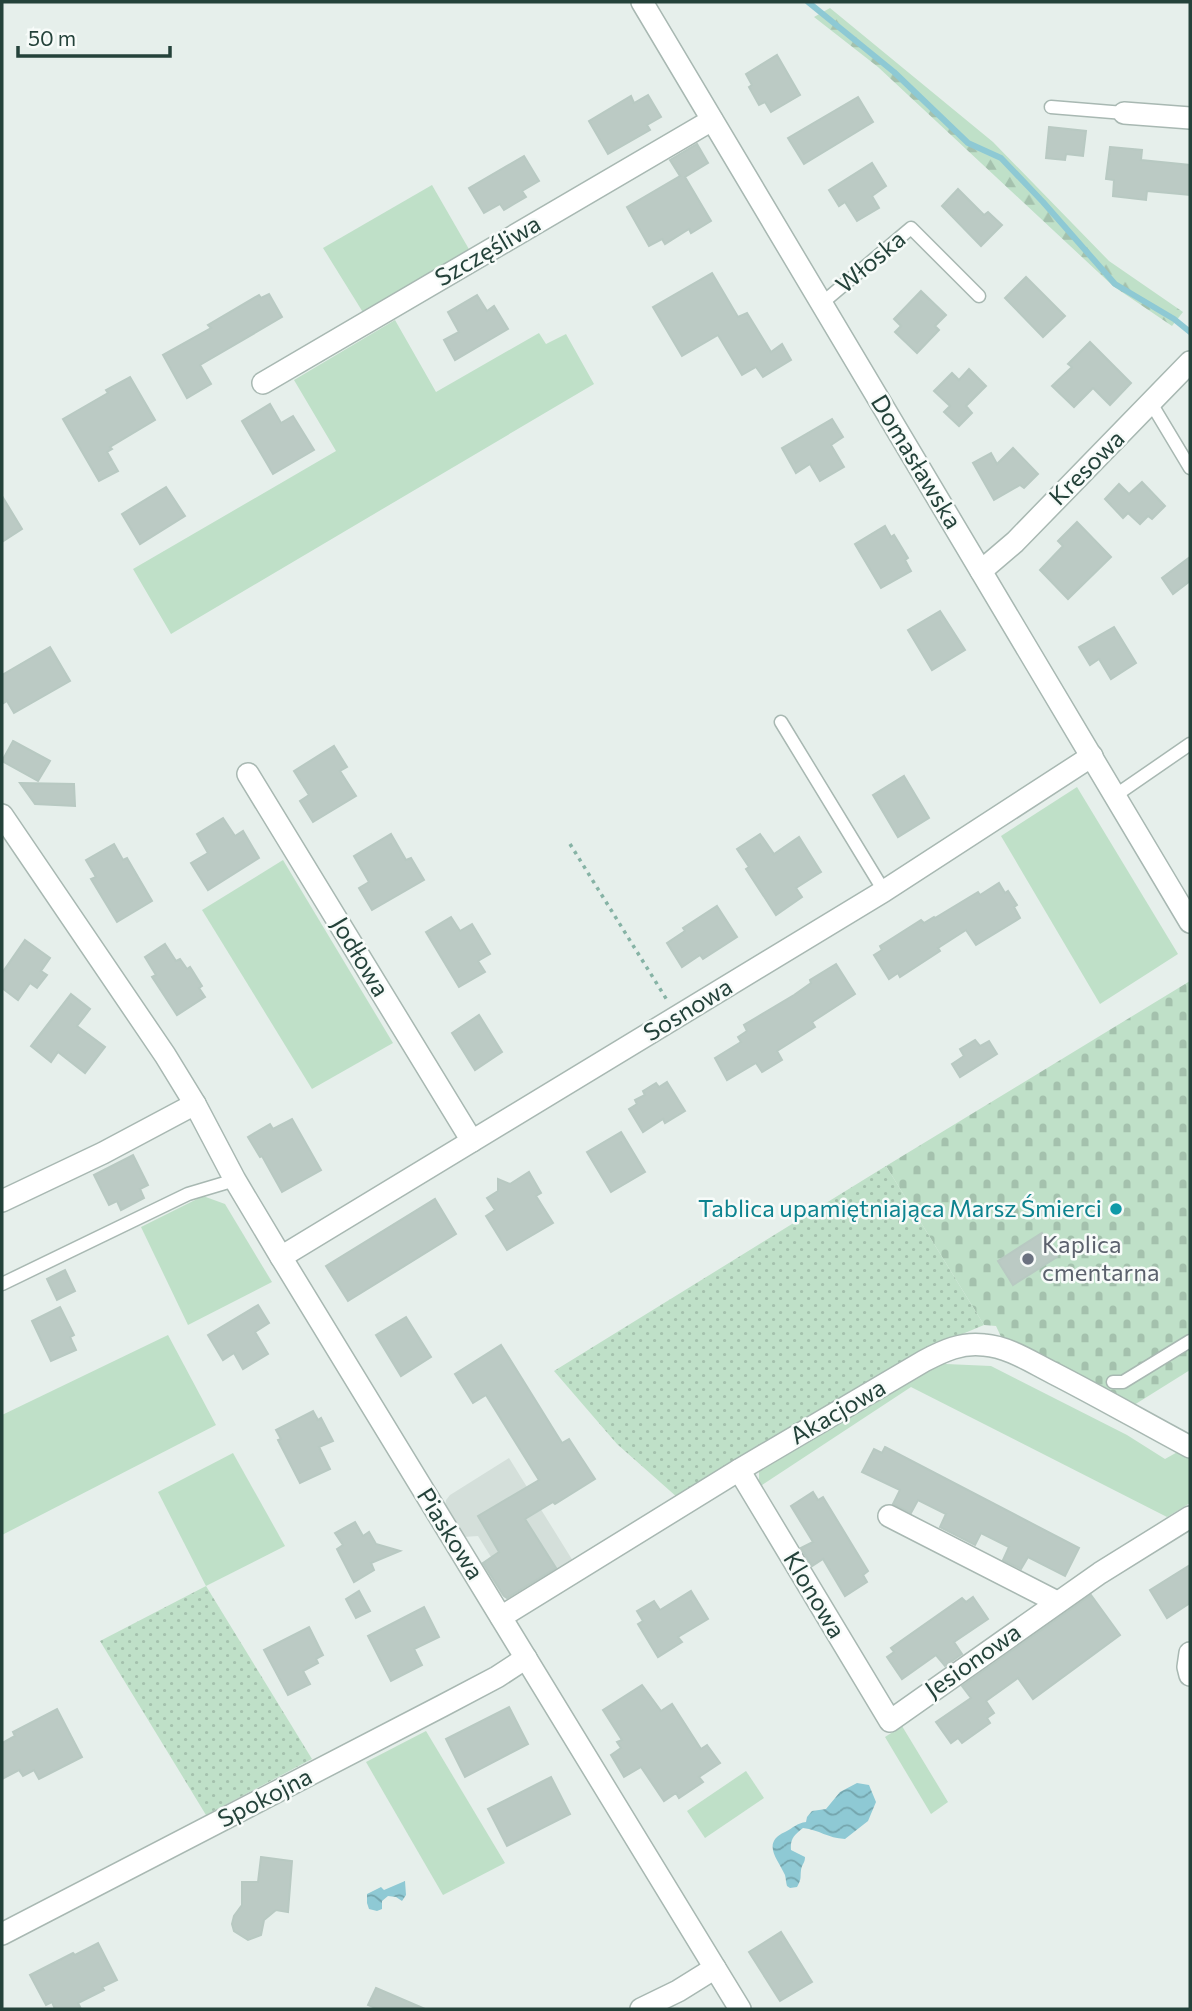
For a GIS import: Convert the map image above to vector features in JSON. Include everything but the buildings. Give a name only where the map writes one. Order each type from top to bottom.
[{"type":"street","name":"Domasławska","points":[[642,2],[1190,922]]},
{"type":"street","points":[[1124,113],[1190,118]]},
{"type":"street","name":"Szczęśliwa","points":[[263,383],[712,120]]},
{"type":"street","name":"Kresowa","points":[[981,570],[1015,542],[1190,362]]},
{"type":"street","name":"Sosnowa","points":[[281,1257],[884,891],[1092,756]]},
{"type":"street","name":"Jodłowa","points":[[248,774],[472,1141]]},
{"type":"street","name":"Piaskowa","points":[[2,815],[165,1055],[281,1257],[740,2009]]},
{"type":"street","points":[[2,1201],[103,1153],[195,1104]]},
{"type":"street","name":"Akacjowa","points":[[501,1617],[739,1470],[944,1351],[974,1344],[1010,1351],[1099,1396],[1190,1447]]},
{"type":"street","name":"Klonowa","points":[[739,1470],[890,1721]]},
{"type":"street","name":"Jesionowa","points":[[889,1516],[1057,1602]]},
{"type":"street","name":"Jesionowa","points":[[890,1721],[1057,1602],[1190,1517]]},
{"type":"street","points":[[1190,1653],[1190,1675]]},
{"type":"street","name":"Spokojna","points":[[2,1934],[442,1706],[497,1677],[526,1658]]},
{"type":"street","points":[[641,2009],[715,1968]]},
{"type":"lane","points":[[1051,107],[1124,113]]},
{"type":"lane","name":"Włoska","points":[[821,304],[911,228],[979,296]]},
{"type":"lane","points":[[1151,403],[1190,468]]},
{"type":"lane","points":[[781,722],[884,891]]},
{"type":"lane","points":[[1116,795],[1190,744]]},
{"type":"lane","points":[[2,1284],[188,1194],[235,1180]]},
{"type":"lane","points":[[1113,1382],[1123,1382],[1190,1341]]},
{"type":"path","points":[[569,844],[677,1016]]},
{"type":"shaded area","points":[[509,1458],[573,1561],[512,1599],[497,1594],[479,1565],[491,1557],[478,1536],[463,1537],[445,1507],[450,1495]]},
{"type":"green space","points":[[830,8],[993,142],[1109,261],[1183,312],[1172,326],[1113,286],[878,67],[814,17]]},
{"type":"green space","points":[[432,185],[470,251],[364,314],[323,248]]},
{"type":"green space","points":[[395,320],[436,392],[539,333],[546,344],[566,334],[594,384],[171,634],[133,569],[336,451],[294,380]]},
{"type":"green space","points":[[1077,787],[1178,954],[1100,1004],[1001,836]]},
{"type":"green space","points":[[283,860],[393,1043],[312,1089],[202,910]]},
{"type":"green space","points":[[1190,981],[1190,1370],[1134,1405],[1003,1341],[996,1326],[984,1325],[886,1166]]},
{"type":"green space","points":[[886,1166],[984,1325],[929,1348],[678,1498],[617,1444],[554,1371]]},
{"type":"green space","points":[[203,1196],[225,1204],[272,1282],[188,1325],[141,1227]]},
{"type":"green space","points":[[168,1335],[216,1425],[2,1535],[2,1415]]},
{"type":"green space","points":[[946,1358],[946,1364],[991,1366],[1127,1435],[1165,1459],[1181,1450],[1190,1456],[1190,1503],[1167,1517],[911,1387],[759,1487],[759,1472],[765,1465]]},
{"type":"green space","points":[[233,1453],[285,1546],[206,1586],[158,1492]]},
{"type":"green space","points":[[206,1586],[312,1759],[206,1815],[100,1641]]},
{"type":"green space","points":[[902,1726],[948,1802],[931,1814],[885,1737]]},
{"type":"green space","points":[[426,1731],[505,1863],[443,1895],[366,1762]]},
{"type":"green space","points":[[746,1771],[764,1798],[705,1838],[687,1811]]},
{"type":"water","points":[[857,1783],[869,1785],[876,1802],[868,1821],[845,1839],[803,1828],[792,1840],[791,1850],[805,1859],[799,1884],[790,1888],[773,1852],[774,1841],[778,1836],[806,1822],[812,1811],[826,1809],[840,1792]]},
{"type":"water","points":[[405,1881],[406,1895],[402,1901],[388,1896],[382,1901],[382,1909],[369,1909],[367,1894]]},
{"type":"waterway","points":[[808,2],[894,72],[968,143],[1001,158],[1115,284],[1174,319],[1190,332]]},
{"type":"place","name":"Tablica upamiętniająca Marsz Śmierci","points":[[1116,1209]]},
{"type":"place","name":"Kaplica cmentarna","points":[[1028,1259]]}]
